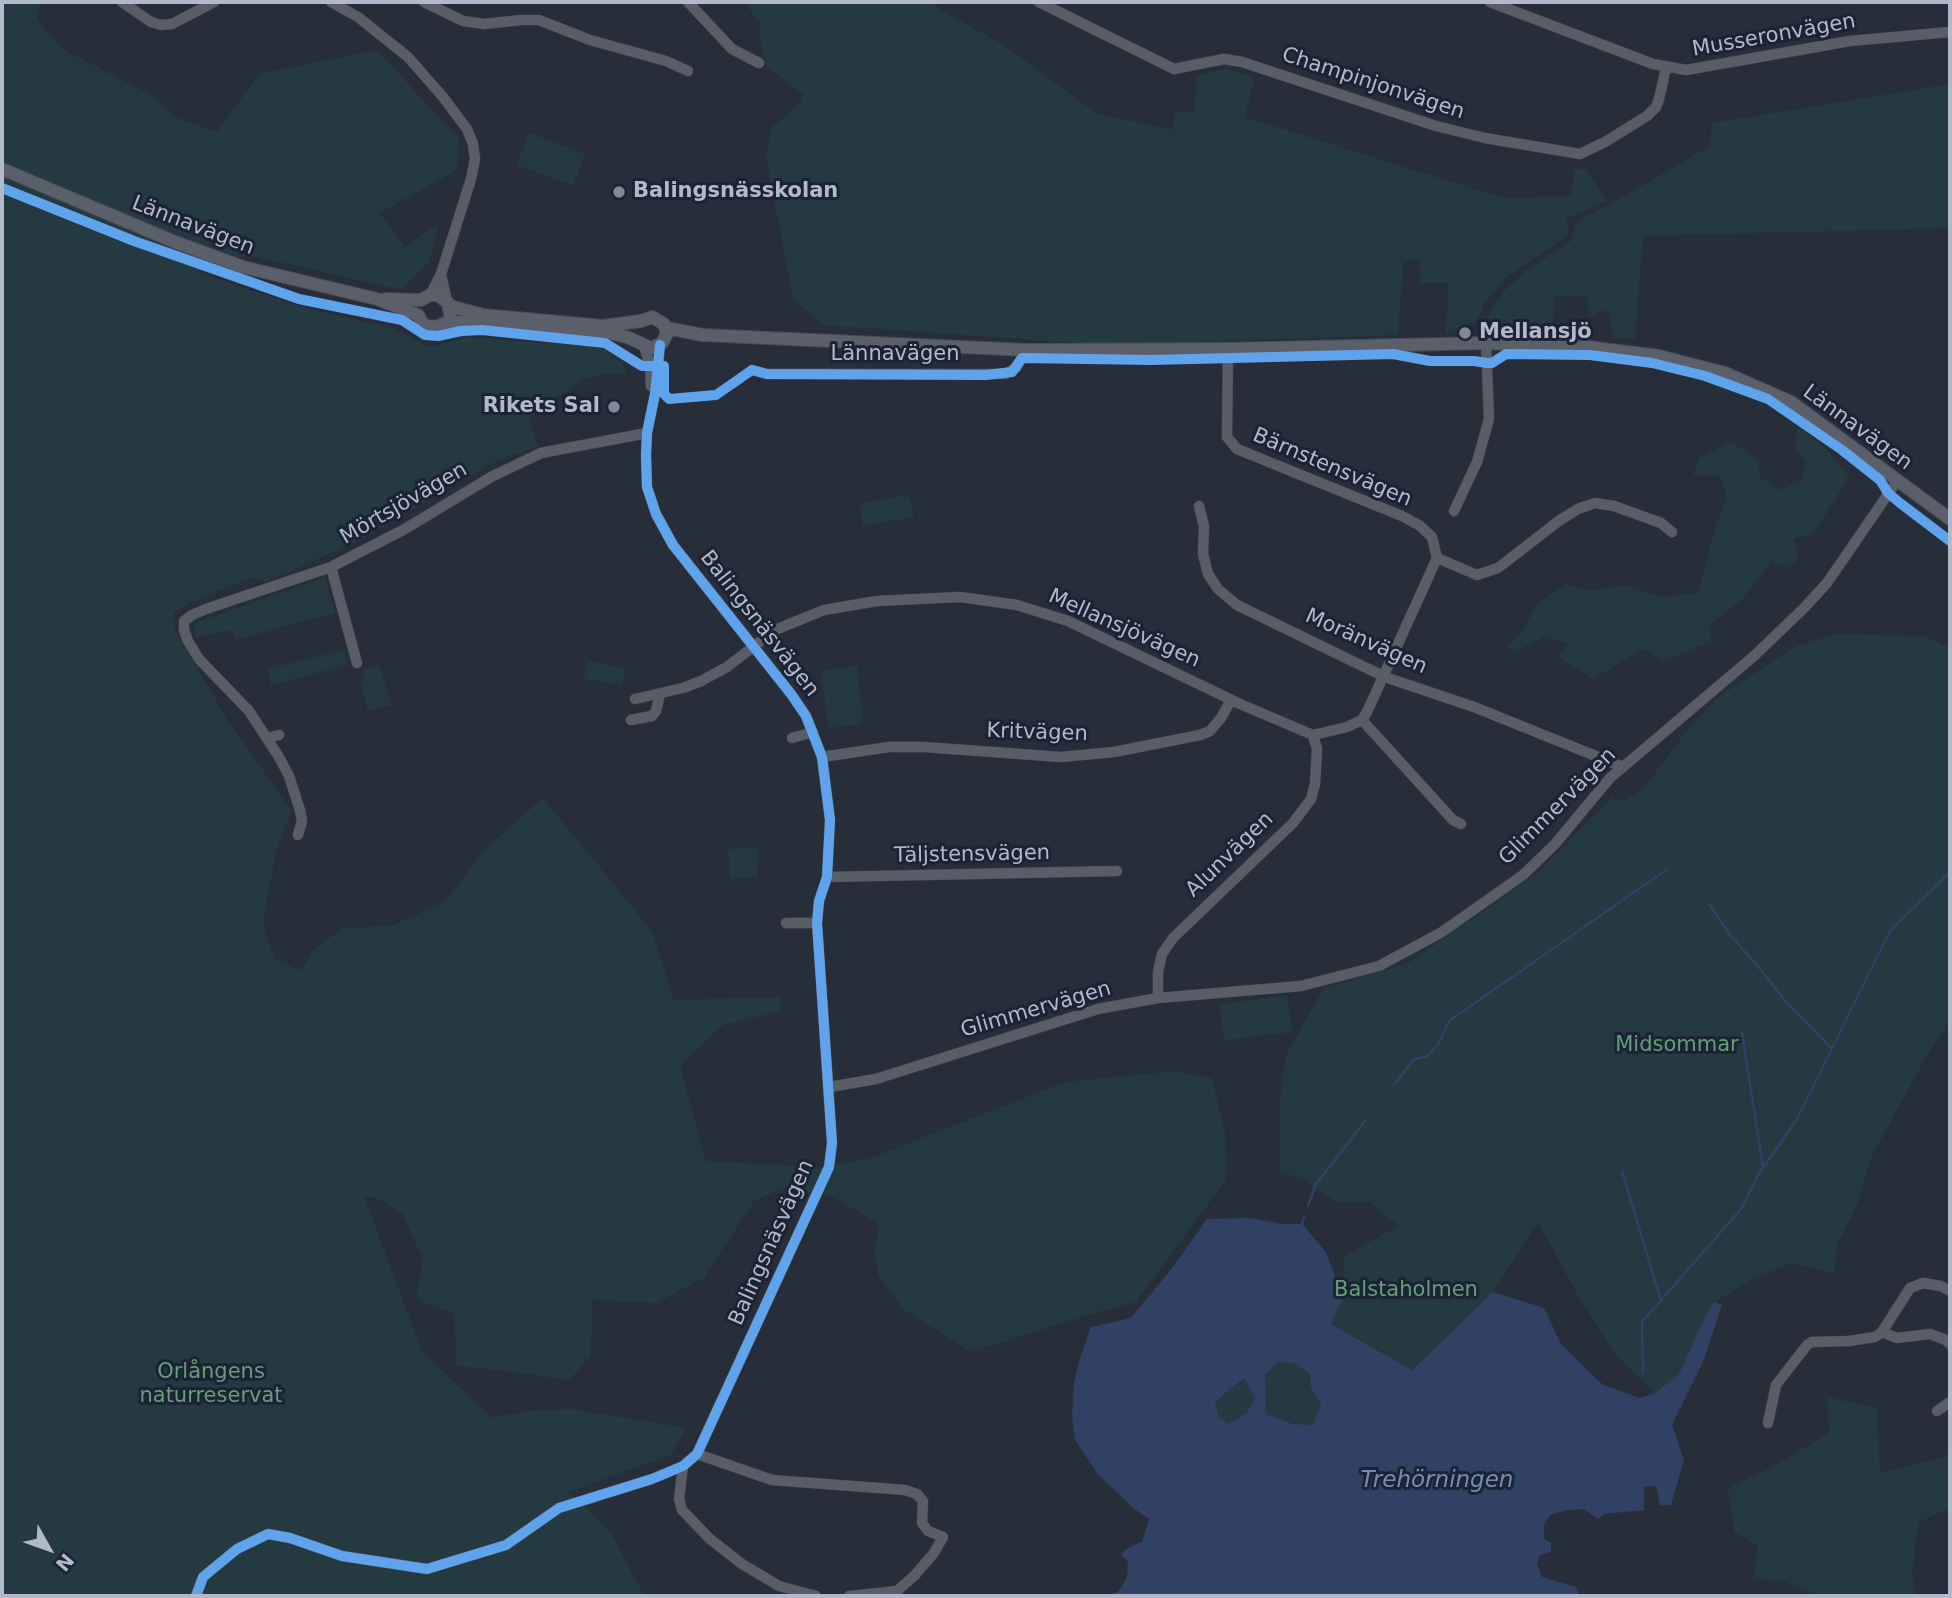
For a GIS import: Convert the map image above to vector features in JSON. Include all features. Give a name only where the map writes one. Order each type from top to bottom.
[{"type":"main road","name":"Lännavägen","points":[[2,169],[175,242],[243,267],[377,299],[418,315],[421,321],[430,327],[445,323],[482,321],[591,331],[627,337],[651,348],[663,338],[703,335],[1026,350],[1486,343],[1599,348],[1659,356],[1725,373],[1791,402],[1950,519]]},
{"type":"main road","name":"Lännavägen","points":[[377,299],[441,296],[448,303],[483,315],[603,326],[641,321],[648,317],[656,318],[663,338]]},
{"type":"main road","points":[[418,315],[417,307],[425,297]]},
{"type":"main road","points":[[445,323],[450,313],[448,303]]},
{"type":"main road","points":[[641,321],[636,332],[641,344]]},
{"type":"street","points":[[122,2],[151,22],[161,25],[172,24],[214,2]]},
{"type":"street","points":[[331,2],[363,21],[408,57],[443,97],[470,137],[475,159],[473,173],[441,274],[425,297]]},
{"type":"street","points":[[424,2],[463,21],[484,24],[540,20],[590,40],[666,61],[688,71]]},
{"type":"street","points":[[688,2],[732,49],[759,63]]},
{"type":"street","name":"Champinjonvägen","points":[[1040,2],[1174,69],[1224,59],[1241,62],[1436,126],[1485,138],[1580,154],[1605,142],[1647,116],[1656,107],[1666,68]]},
{"type":"street","name":"Musseronvägen","points":[[1490,2],[1666,68],[1686,70],[1850,41],[1950,32]]},
{"type":"street","points":[[441,274],[448,303]]},
{"type":"street","name":"Balingsnäsvägen","points":[[196,1596],[203,1577],[237,1549],[268,1534],[290,1538],[342,1556],[428,1569],[506,1545],[559,1508],[652,1479],[683,1466],[697,1454],[830,1167],[832,1143],[817,923],[819,901],[827,877],[831,820],[827,781],[813,732],[791,694],[673,545],[661,526],[648,487],[647,433],[656,394],[663,338]]},
{"type":"street","points":[[1454,512],[1477,462],[1489,419],[1486,343]]},
{"type":"street","name":"Balingsnäsvägen","points":[[641,344],[650,366],[652,410]]},
{"type":"street","name":"Bärnstensvägen","points":[[1228,349],[1227,437],[1237,449],[1410,520],[1432,537],[1437,558]]},
{"type":"street","name":"Lännavägen","points":[[752,370],[768,374],[1005,374],[1016,369],[1026,350]]},
{"type":"street","name":"Mörtsjövägen","points":[[267,738],[235,694],[199,659],[188,641],[184,621],[206,609],[331,567],[405,530],[483,482],[541,453],[647,433]]},
{"type":"street","name":"Glimmervägen","points":[[829,1087],[876,1079],[1098,1009],[1158,998],[1301,986],[1379,967],[1442,932],[1522,875],[1555,844],[1610,778],[1754,656],[1804,608],[1826,583],[1897,481]]},
{"type":"street","points":[[1312,735],[1334,731],[1362,720],[1385,677],[1437,558],[1477,575],[1498,568],[1560,520],[1595,503],[1614,506],[1661,523],[1672,533]]},
{"type":"street","name":"Moränvägen","points":[[1199,506],[1204,526],[1202,538],[1206,568],[1213,582],[1237,605],[1385,677],[1474,707],[1623,767]]},
{"type":"street","points":[[331,567],[357,663]]},
{"type":"street","name":"Mellansjövägen","points":[[635,699],[683,688],[711,676],[787,624],[824,610],[877,601],[960,597],[1042,611],[1068,621],[1231,700],[1312,735]]},
{"type":"street","points":[[631,720],[652,716],[660,694]]},
{"type":"street","name":"Kritvägen","points":[[822,757],[889,747],[1061,757],[1114,752],[1210,731],[1231,700]]},
{"type":"street","points":[[1362,720],[1453,820],[1461,824]]},
{"type":"street","points":[[792,737],[813,732]]},
{"type":"street","points":[[279,735],[267,738],[289,776],[300,810],[302,821],[298,835]]},
{"type":"street","name":"Alunvägen","points":[[1158,998],[1158,972],[1162,954],[1173,938],[1293,822],[1311,799],[1315,784],[1317,749],[1312,735]]},
{"type":"street","name":"Täljstensvägen","points":[[827,877],[1117,871]]},
{"type":"street","points":[[786,923],[817,923]]},
{"type":"street","points":[[1768,1423],[1776,1385],[1807,1345],[1812,1342],[1875,1337],[1882,1332],[1910,1288],[1923,1283],[1941,1286],[1950,1291]]},
{"type":"street","points":[[1882,1332],[1897,1338],[1930,1334],[1950,1344]]},
{"type":"street","points":[[1937,1411],[1950,1402]]},
{"type":"street","points":[[697,1454],[772,1479],[905,1490],[918,1494],[923,1501],[922,1523],[929,1531],[943,1537],[934,1553],[897,1591],[849,1596]]},
{"type":"street","points":[[683,1466],[678,1499],[682,1510],[710,1539],[742,1564],[779,1586],[816,1596]]},
{"type":"green space","name":"Orlångens naturreservat","points":[[2,2],[40,2],[37,19],[62,49],[152,95],[173,116],[217,132],[259,74],[377,50],[459,139],[457,170],[380,213],[405,247],[439,223],[430,261],[402,290],[248,255],[196,272],[305,308],[393,328],[430,347],[466,337],[602,347],[623,364],[627,374],[606,374],[584,379],[529,419],[538,446],[488,465],[364,538],[266,582],[253,577],[187,604],[174,613],[175,630],[228,721],[291,810],[275,855],[263,926],[275,959],[301,971],[313,950],[343,928],[391,926],[446,901],[484,850],[543,798],[652,931],[674,1000],[780,997],[781,1011],[723,1025],[680,1066],[706,1161],[821,1167],[868,1159],[1065,1082],[1174,1071],[1212,1078],[1225,1132],[1226,1180],[1136,1302],[971,1352],[903,1309],[878,1275],[874,1251],[879,1224],[835,1198],[786,1187],[754,1201],[704,1278],[657,1303],[592,1300],[591,1356],[569,1380],[457,1365],[454,1314],[416,1299],[423,1258],[402,1213],[377,1198],[364,1196],[422,1351],[492,1418],[526,1411],[571,1409],[687,1428],[671,1455],[569,1492],[611,1533],[644,1596],[2,1596]]},
{"type":"green space","points":[[744,2],[927,2],[1002,44],[1096,113],[1171,130],[1176,112],[1194,112],[1197,75],[1226,69],[1255,76],[1245,117],[1504,198],[1570,196],[1575,169],[1586,169],[1607,201],[1568,218],[1567,215],[1568,236],[1508,276],[1486,301],[1477,321],[1445,334],[1448,283],[1420,283],[1419,258],[1403,263],[1398,335],[1105,345],[823,325],[793,299],[766,156],[771,128],[800,103],[803,94],[767,67],[759,38],[761,24]]},
{"type":"green space","points":[[1950,85],[1950,228],[1643,236],[1635,339],[1613,338],[1609,313],[1603,310],[1589,317],[1587,296],[1554,297],[1553,322],[1527,333],[1492,330],[1488,316],[1503,292],[1526,271],[1571,241],[1577,221],[1710,146],[1712,123]]},
{"type":"green space","points":[[529,133],[585,154],[573,186],[517,165]]},
{"type":"green space","points":[[1797,425],[1826,449],[1849,477],[1814,533],[1794,539],[1799,556],[1790,568],[1772,562],[1742,599],[1710,625],[1712,642],[1662,661],[1644,649],[1593,679],[1558,657],[1567,644],[1545,636],[1513,653],[1508,646],[1522,632],[1538,603],[1566,584],[1589,591],[1624,585],[1661,597],[1698,593],[1716,524],[1727,498],[1720,476],[1693,476],[1699,458],[1731,442],[1758,460],[1761,478],[1780,490],[1802,480],[1806,461],[1795,448]]},
{"type":"green space","points":[[898,496],[909,498],[914,517],[863,526],[859,504]]},
{"type":"green space","points":[[325,577],[335,613],[235,640],[232,630],[196,638],[194,623]]},
{"type":"green space","name":"Midsommar","points":[[1835,634],[1924,636],[1950,648],[1950,1019],[1924,1060],[1871,1158],[1858,1203],[1837,1245],[1835,1274],[1791,1263],[1749,1281],[1715,1302],[1705,1316],[1679,1374],[1655,1393],[1615,1355],[1576,1292],[1538,1222],[1493,1292],[1412,1370],[1330,1323],[1344,1296],[1344,1256],[1399,1226],[1369,1202],[1337,1203],[1301,1178],[1280,1172],[1280,1098],[1285,1058],[1323,989],[1408,963],[1473,919],[1540,871],[1612,797],[1626,800],[1643,789],[1691,725],[1717,698],[1796,646]]},
{"type":"green space","points":[[344,650],[348,665],[271,685],[267,669]]},
{"type":"green space","points":[[587,661],[626,668],[622,685],[584,679]]},
{"type":"green space","points":[[379,665],[392,705],[368,711],[362,690],[364,669]]},
{"type":"green space","points":[[857,666],[863,724],[828,728],[821,671]]},
{"type":"green space","points":[[757,848],[758,877],[730,879],[728,849]]},
{"type":"green space","points":[[1287,995],[1292,1032],[1224,1040],[1219,1004]]},
{"type":"green space","points":[[1278,1362],[1295,1362],[1309,1373],[1311,1389],[1321,1403],[1313,1426],[1293,1424],[1266,1414],[1265,1375]]},
{"type":"green space","points":[[1245,1378],[1255,1396],[1247,1413],[1229,1424],[1219,1418],[1215,1402]]},
{"type":"green space","points":[[1827,1397],[1877,1408],[1880,1473],[1950,1455],[1950,1508],[1919,1522],[1912,1571],[1915,1596],[1819,1596],[1784,1581],[1753,1580],[1758,1546],[1734,1532],[1728,1488],[1772,1467],[1829,1433]]},
{"type":"water","name":"Trehörningen","points":[[1251,1218],[1283,1224],[1302,1224],[1325,1251],[1344,1296],[1331,1324],[1412,1370],[1493,1292],[1544,1308],[1561,1344],[1603,1385],[1640,1398],[1655,1393],[1679,1374],[1705,1316],[1715,1302],[1722,1305],[1703,1362],[1672,1425],[1684,1460],[1671,1505],[1660,1505],[1656,1486],[1644,1487],[1644,1510],[1604,1514],[1598,1519],[1584,1509],[1550,1515],[1544,1525],[1544,1539],[1551,1543],[1551,1552],[1540,1555],[1537,1564],[1542,1577],[1576,1587],[1580,1596],[1102,1596],[1118,1592],[1127,1578],[1128,1562],[1121,1554],[1129,1547],[1142,1542],[1149,1519],[1132,1507],[1097,1473],[1075,1440],[1072,1416],[1074,1383],[1080,1358],[1091,1327],[1131,1318],[1173,1267],[1207,1219]],"holes":[[[1278,1362],[1295,1363],[1309,1373],[1311,1389],[1321,1403],[1313,1425],[1293,1424],[1266,1414],[1265,1375]],[[1244,1378],[1255,1397],[1247,1413],[1229,1424],[1219,1418],[1215,1402]]]},
{"type":"waterway","points":[[1395,1084],[1414,1059],[1428,1056],[1439,1043],[1449,1021],[1666,870]]},
{"type":"waterway","points":[[1643,1373],[1642,1322],[1741,1209],[1758,1175],[1797,1119],[1890,931],[1950,872]]},
{"type":"waterway","points":[[1709,904],[1730,935],[1787,1003],[1831,1048]]},
{"type":"waterway","points":[[1742,1033],[1763,1167]]},
{"type":"waterway","points":[[1308,1206],[1316,1184],[1366,1120]]},
{"type":"waterway","points":[[1622,1171],[1661,1301]]},
{"type":"waterway","points":[[1302,1224],[1304,1217]]},
{"type":"cycle path","points":[[2,188],[134,241],[299,299],[402,320],[425,335],[438,336],[482,330],[605,343],[642,366],[664,366],[664,394],[669,399],[716,395],[752,370],[767,374],[986,375],[1012,372],[1022,358],[1152,360],[1393,354],[1430,361],[1492,363],[1506,354],[1590,355],[1652,363],[1705,376],[1768,399],[1842,450],[1880,480],[1888,493],[1950,541]]},
{"type":"cycle path","points":[[196,1596],[203,1577],[237,1549],[268,1534],[290,1538],[342,1556],[427,1569],[506,1545],[559,1508],[652,1479],[683,1466],[697,1454],[829,1167],[832,1143],[817,923],[819,901],[827,877],[830,820],[822,757],[806,716],[791,694],[673,545],[656,514],[647,487],[646,455],[660,345]]},
{"type":"place","name":"Balingsnässkolan","points":[[619,192]]},
{"type":"place","name":"Mellansjö","points":[[1465,333]]},
{"type":"place","name":"Rikets Sal","points":[[614,407]]},
{"type":"park label","name":"Balstaholmen","points":[[1406,1291]]}]
